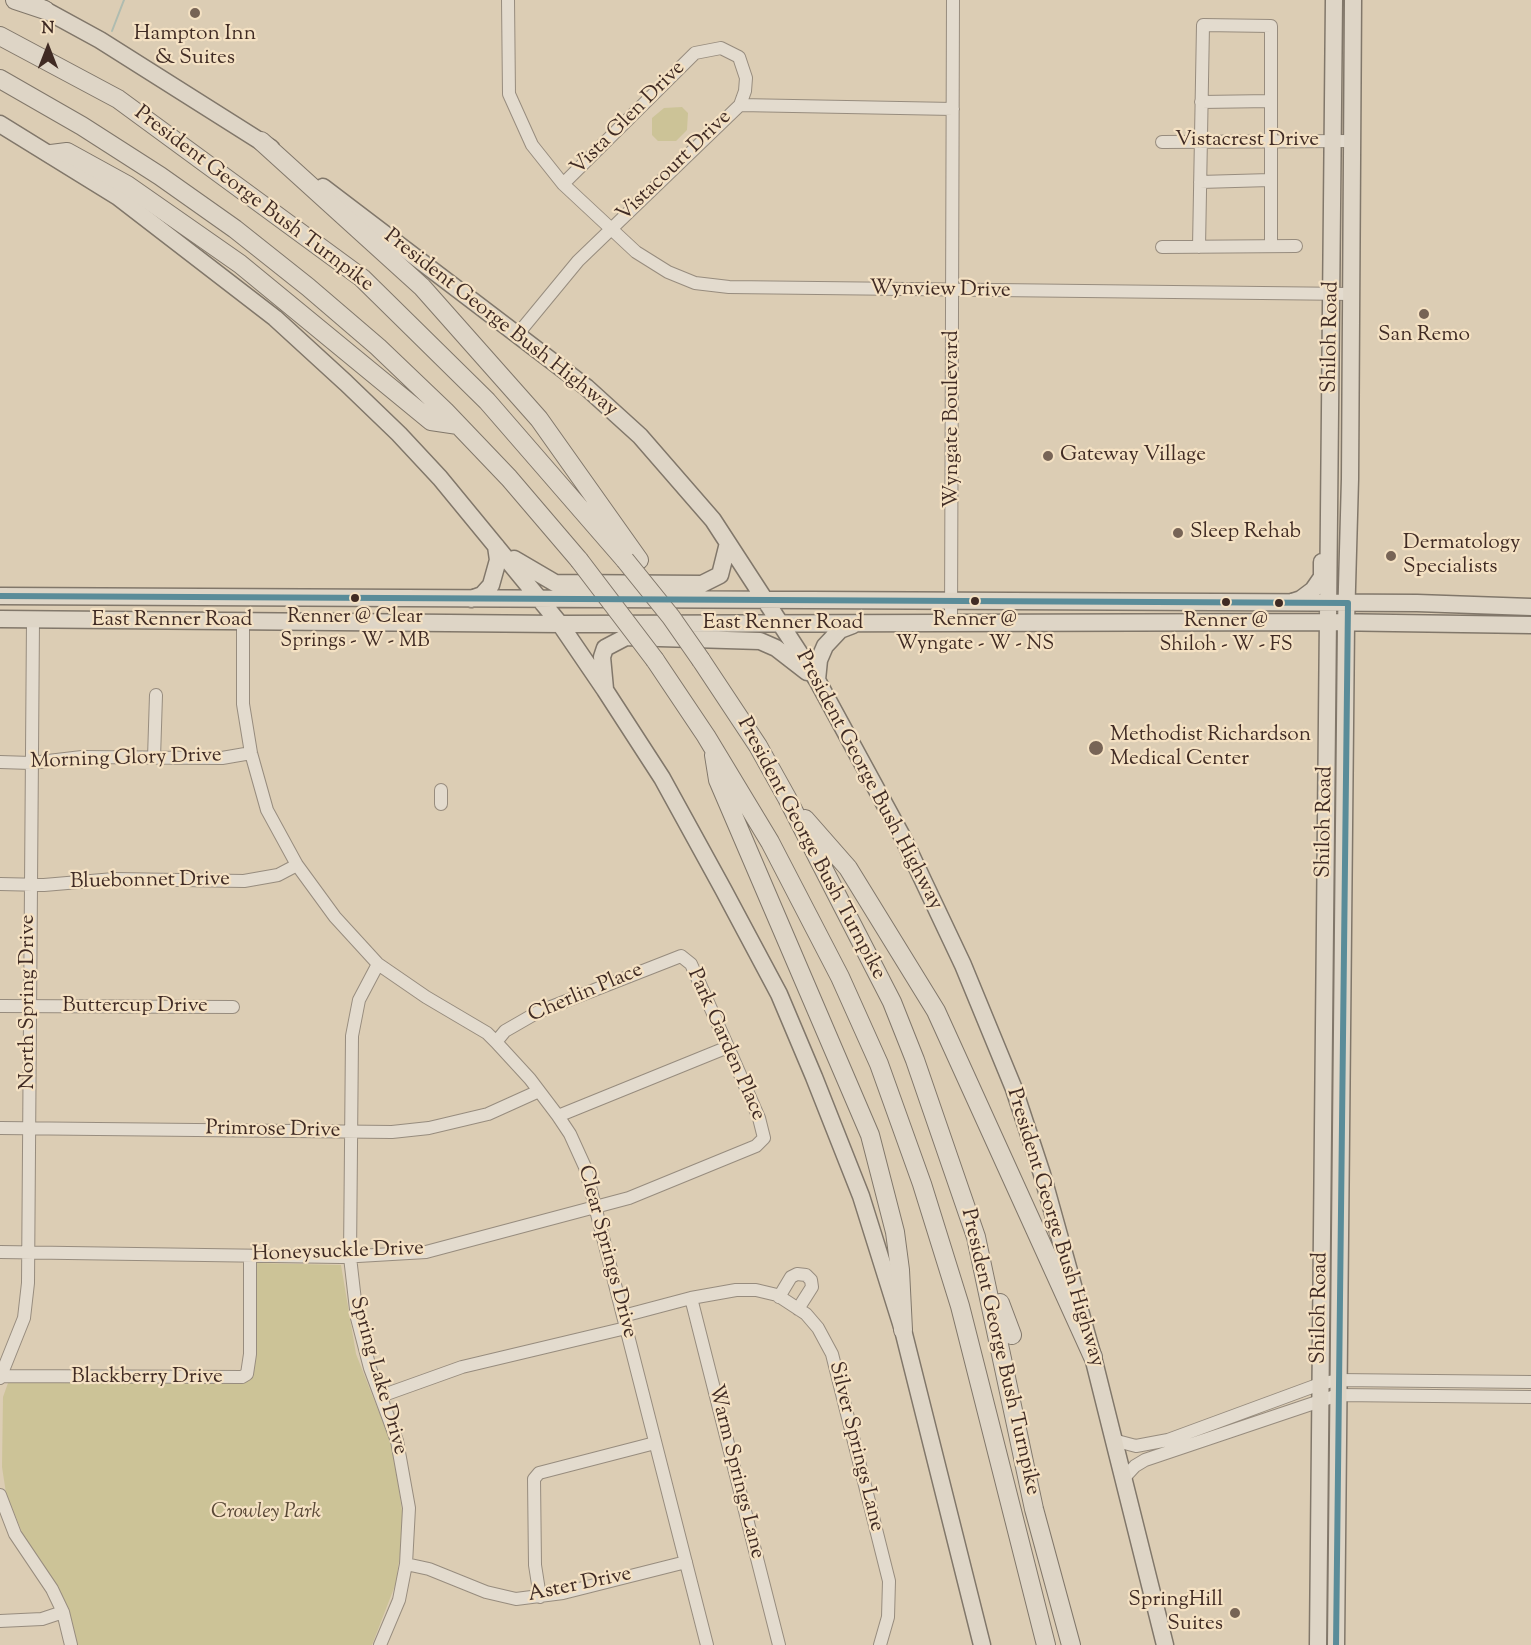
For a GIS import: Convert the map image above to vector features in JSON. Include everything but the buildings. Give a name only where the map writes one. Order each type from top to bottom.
[{"type":"highway","points":[[15,0],[45,9]]},
{"type":"highway","name":"President George Bush Turnpike","points":[[0,36],[118,99],[362,278],[487,401],[632,560],[701,660],[758,746],[892,1002],[976,1237],[1034,1509],[1071,1645]]},
{"type":"highway","name":"President George Bush Turnpike","points":[[0,79],[134,159],[251,242],[356,327],[458,425],[530,502],[579,560],[656,660],[712,744],[770,842],[867,1035],[894,1104],[960,1306],[1046,1645]]},
{"type":"highway","points":[[261,141],[422,287],[539,419],[632,560]]},
{"type":"highway","points":[[51,154],[67,152],[137,191],[240,264],[431,421],[458,425]]},
{"type":"highway","points":[[712,744],[718,780],[870,1135],[895,1233],[900,1270],[903,1330]]},
{"type":"highway","points":[[787,798],[848,868],[936,1011],[1094,1357]]},
{"type":"highway","points":[[976,1237],[1012,1335]]},
{"type":"main road","name":"President George Bush Highway","points":[[26,0],[110,46],[261,141],[586,387],[640,436],[678,477],[729,543],[817,680],[903,838],[981,1007],[1014,1089],[1042,1174],[1094,1357],[1165,1645]]},
{"type":"main road","points":[[1334,1],[1353,1]]},
{"type":"main road","name":"Shiloh Road","points":[[1318,1645],[1327,760],[1326,622],[1331,491],[1334,1]]},
{"type":"main road","name":"Shiloh Road","points":[[1336,1645],[1353,1]]},
{"type":"main road","points":[[0,124],[117,196],[275,318],[399,434],[440,478],[560,624],[662,778],[779,994],[861,1196],[903,1330],[982,1645]]},
{"type":"main road","points":[[1331,446],[1350,446]]},
{"type":"main road","points":[[1287,603],[1301,599],[1322,577],[1324,500],[1331,491]]},
{"type":"main road","points":[[496,546],[522,566],[555,583],[702,584],[720,575],[729,543]]},
{"type":"main road","points":[[470,599],[482,595],[491,585],[498,560],[496,546]]},
{"type":"main road","points":[[7,596],[33,620],[42,605],[74,605],[90,597]]},
{"type":"main road","name":"East Renner Road","points":[[7,596],[1348,603],[1531,607]]},
{"type":"main road","points":[[242,598],[243,621]]},
{"type":"main road","points":[[325,621],[339,610],[390,608],[393,607],[396,599]]},
{"type":"main road","points":[[1100,622],[1118,614],[1122,602]]},
{"type":"main road","points":[[1165,622],[1168,613],[1180,603]]},
{"type":"main road","name":"East Renner Road","points":[[0,619],[560,624],[1326,622],[1531,625]]},
{"type":"main road","points":[[817,680],[819,660],[825,646],[840,630],[855,625]]},
{"type":"main road","points":[[605,690],[602,657],[605,648],[626,637],[760,641],[776,648],[817,680]]},
{"type":"main road","points":[[1327,760],[1346,760]]},
{"type":"main road","points":[[1324,985],[1342,991]]},
{"type":"main road","points":[[1318,1598],[1336,1598]]},
{"type":"street","name":"Wynview Drive","points":[[508,0],[509,94],[532,145],[563,184],[636,252],[660,267],[695,283],[729,287],[953,291],[1351,294]]},
{"type":"street","name":"Wyngate Boulevard","points":[[951,623],[953,0]]},
{"type":"street","points":[[1199,247],[1203,25],[1271,26],[1271,246]]},
{"type":"street","name":"Vista Glen Drive","points":[[563,184],[695,53],[721,48],[739,57],[746,78],[746,91],[740,105]]},
{"type":"street","points":[[1201,102],[1271,101]]},
{"type":"street","name":"Vistacourt Drive","points":[[518,335],[578,261],[740,105],[953,109]]},
{"type":"street","name":"Vistacrest Drive","points":[[1162,142],[1352,141]]},
{"type":"street","points":[[1200,182],[1270,180]]},
{"type":"street","points":[[1162,247],[1296,246]]},
{"type":"street","name":"North Spring Drive","points":[[0,1377],[24,1318],[29,1253],[29,884],[33,620]]},
{"type":"street","name":"Clear Springs Drive","points":[[243,621],[243,704],[251,753],[267,810],[297,865],[335,917],[378,964],[426,997],[486,1033],[496,1042],[558,1116],[570,1134],[585,1167],[707,1645]]},
{"type":"street","points":[[154,758],[156,695]]},
{"type":"street","name":"Morning Glory Drive","points":[[0,762],[31,763],[82,757],[222,758],[251,753]]},
{"type":"street","points":[[441,790],[441,804]]},
{"type":"street","name":"Bluebonnet Drive","points":[[0,884],[114,879],[244,881],[278,875],[297,865]]},
{"type":"street","name":"Cherlin Place","points":[[496,1042],[505,1031],[538,1012],[681,956]]},
{"type":"street","name":"Park Garden Place","points":[[681,956],[691,964],[729,1047],[759,1118],[764,1138]]},
{"type":"street","name":"Spring Lake Drive","points":[[378,964],[362,992],[354,1019],[350,1257],[355,1308],[370,1368],[404,1470],[409,1508],[406,1564],[399,1600],[380,1645]]},
{"type":"street","name":"Buttercup Drive","points":[[0,1006],[233,1006]]},
{"type":"street","points":[[558,1116],[729,1047]]},
{"type":"street","name":"Primrose Drive","points":[[0,1128],[392,1132],[429,1128],[488,1114],[539,1091]]},
{"type":"street","name":"Honeysuckle Drive","points":[[0,1252],[350,1257],[426,1252],[629,1198],[756,1146],[764,1138]]},
{"type":"street","name":"Blackberry Drive","points":[[0,1377],[242,1377],[247,1374],[249,1368],[250,1256]]},
{"type":"street","points":[[779,1297],[791,1277],[797,1274],[806,1275],[811,1280],[812,1287],[798,1309]]},
{"type":"street","name":"Silver Springs Lane","points":[[625,1322],[691,1298],[736,1290],[756,1290],[779,1297],[798,1309],[818,1328],[832,1354],[866,1482],[889,1581],[888,1617],[880,1645]]},
{"type":"street","name":"Warm Springs Lane","points":[[691,1298],[779,1645]]},
{"type":"street","points":[[381,1396],[462,1367],[625,1322]]},
{"type":"street","points":[[1124,1478],[1135,1466],[1145,1460],[1210,1432],[1320,1392],[1338,1388],[1531,1383]]},
{"type":"street","points":[[1338,1388],[1531,1397]]},
{"type":"street","points":[[1113,1440],[1136,1446],[1149,1445],[1210,1432]]},
{"type":"street","points":[[540,1597],[535,1565],[534,1479],[539,1473],[656,1443]]},
{"type":"street","points":[[0,1495],[15,1534],[52,1588],[63,1612],[71,1645]]},
{"type":"street","name":"Aster Drive","points":[[406,1564],[429,1569],[503,1597],[540,1597],[686,1562]]},
{"type":"street","points":[[0,1621],[42,1620],[63,1612]]},
{"type":"green space","points":[[682,107],[688,113],[687,130],[676,141],[658,141],[652,135],[652,118],[664,108]]},
{"type":"green space","name":"Crowley Park","points":[[257,1263],[341,1265],[356,1354],[393,1448],[404,1525],[396,1583],[372,1645],[77,1645],[68,1610],[42,1562],[26,1542],[6,1493],[2,1467],[3,1397],[8,1383],[241,1383],[253,1366]]},
{"type":"waterway","points":[[112,31],[124,0]]},
{"type":"transit line","points":[[0,596],[1348,603],[1336,1645]]},
{"type":"place","name":"Hampton Inn & Suites","points":[[195,13]]},
{"type":"place","name":"San Remo","points":[[1424,314]]},
{"type":"place","name":"Gateway Village","points":[[1048,456]]},
{"type":"place","name":"Sleep Rehab","points":[[1178,533]]},
{"type":"place","name":"Dermatology Specialists","points":[[1391,556]]},
{"type":"place","name":"Renner @ Clear Springs - W - MB","points":[[355,598]]},
{"type":"place","name":"Renner @ Wyngate - W - NS","points":[[975,601]]},
{"type":"place","name":"Renner @ Shiloh - W - FS","points":[[1226,602]]},
{"type":"place","name":"Methodist Richardson Medical Center","points":[[1096,748]]},
{"type":"place","name":"SpringHill Suites","points":[[1235,1613]]}]
